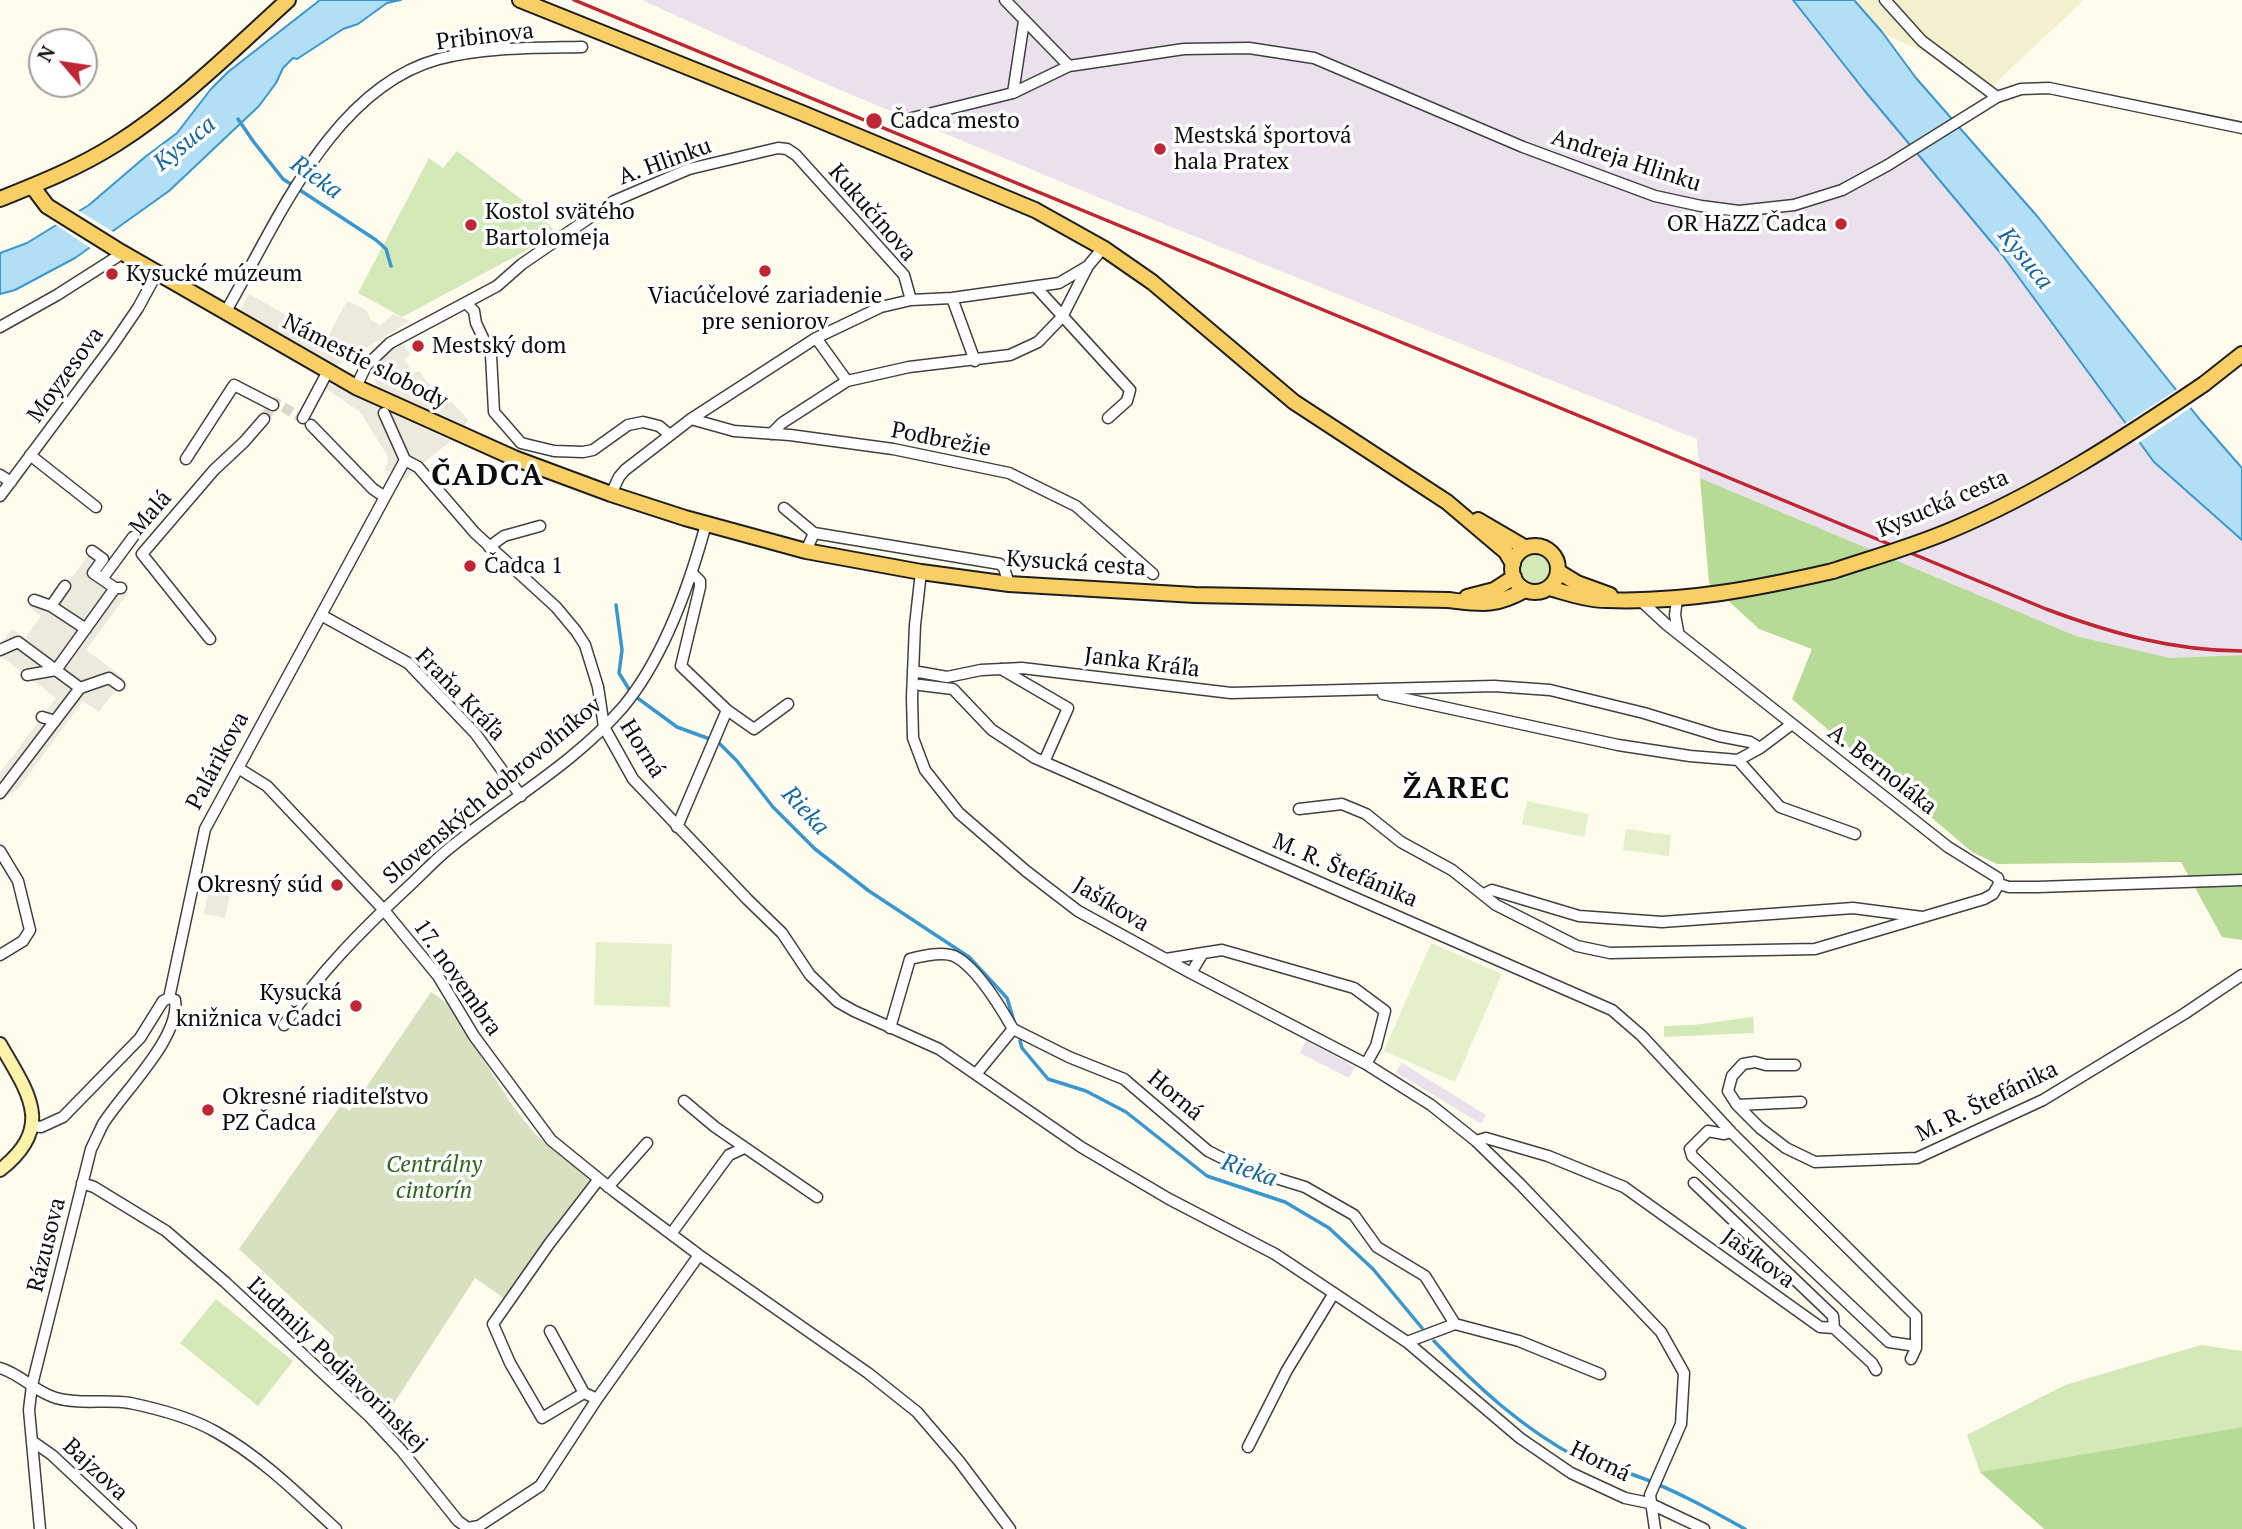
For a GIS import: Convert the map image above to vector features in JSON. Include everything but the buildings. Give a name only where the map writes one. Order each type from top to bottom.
[{"type":"main road","points":[[0,199],[92,158],[137,130],[195,84],[288,0]]},
{"type":"main road","points":[[520,0],[802,113],[1035,211],[1103,248],[1152,282],[1294,402],[1447,502],[1526,548]]},
{"type":"main road","name":"Námestie slobody","points":[[32,186],[38,197],[48,206],[119,251],[356,387],[491,449],[611,494],[706,524]]},
{"type":"main road","name":"Kysucká cesta","points":[[706,524],[806,551],[921,572],[1009,584],[1195,595],[1493,603],[1506,601],[1525,590],[1537,592],[1549,588],[1589,598],[1677,598],[1757,587],[1833,571],[1927,539],[1993,511],[2038,489],[2115,443],[2204,384],[2242,354]]},
{"type":"main road","points":[[1447,502],[1506,552],[1513,571],[1525,590]]},
{"type":"main road","name":"Kysucká cesta","points":[[1448,600],[1486,593],[1513,571],[1520,552],[1532,546],[1546,548],[1556,558],[1559,572],[1577,583],[1624,600]]},
{"type":"main road","points":[[1549,588],[1559,572]]},
{"type":"main road","points":[[0,1044],[28,1097],[32,1126],[21,1152],[0,1170]]},
{"type":"street","points":[[1005,0],[1069,66]]},
{"type":"street","points":[[1885,0],[1923,41],[1997,97]]},
{"type":"street","points":[[1013,93],[1024,21]]},
{"type":"street","name":"Pribinova","points":[[225,313],[298,184],[331,138],[380,88],[408,71],[436,60],[463,54],[582,47]]},
{"type":"street","name":"Andreja Hlinku","points":[[912,118],[1013,93],[1069,66],[1184,49],[1249,48],[1314,58],[1523,147],[1656,196],[1720,209],[1756,210],[1811,202],[1857,183],[1979,106],[2021,89],[2049,88],[2242,128]]},
{"type":"street","name":"A. Hlinku","points":[[356,387],[366,366],[390,342],[497,286],[522,264],[589,216],[634,191],[689,169],[769,149],[782,148],[796,155]]},
{"type":"street","name":"Kukučínova","points":[[796,155],[904,275],[911,300]]},
{"type":"street","points":[[771,434],[782,422],[847,381],[909,367],[1010,355],[1038,342],[1062,317],[1088,266],[1103,248]]},
{"type":"street","points":[[0,327],[57,295],[119,251]]},
{"type":"street","name":"Kukučínova","points":[[611,494],[625,470],[691,419],[817,338],[881,307],[911,300],[952,298],[1059,283],[1088,266]]},
{"type":"street","name":"Moyzesova","points":[[0,496],[138,308],[157,273]]},
{"type":"street","points":[[1036,287],[1130,390],[1127,401],[1108,418]]},
{"type":"street","points":[[952,298],[975,361]]},
{"type":"street","points":[[466,303],[474,311],[476,323],[491,355],[494,412],[522,443],[554,451],[583,452],[593,450],[628,425],[643,422],[659,426],[670,435]]},
{"type":"street","points":[[817,338],[847,381]]},
{"type":"street","points":[[303,418],[328,371]]},
{"type":"street","points":[[186,460],[234,385],[273,405]]},
{"type":"street","points":[[384,413],[405,460]]},
{"type":"street","name":"Malá","points":[[210,639],[142,554],[214,470],[264,419]]},
{"type":"street","name":"Podbrežie","points":[[691,419],[734,431],[893,449],[1009,473],[1076,506],[1153,574]]},
{"type":"street","points":[[312,425],[385,497]]},
{"type":"street","name":"Malá","points":[[30,455],[96,507]]},
{"type":"street","name":"Horná","points":[[405,460],[418,467],[440,495],[489,547],[556,607],[585,645],[598,687],[604,727],[633,779],[782,933],[800,962],[823,989],[854,1011],[939,1049],[1081,1147],[1169,1199],[1275,1254],[1407,1342],[1520,1438],[1571,1473],[1625,1498],[1649,1499],[1704,1529]]},
{"type":"street","name":"Palárikova","points":[[32,1126],[46,1126],[63,1117],[132,1047],[163,1001],[169,998],[205,829],[405,460]]},
{"type":"street","points":[[0,475],[11,482]]},
{"type":"street","points":[[785,508],[814,533],[1000,564],[1009,584]]},
{"type":"street","name":"Slovenských dobrovoľníkov","points":[[284,1025],[307,991],[383,909],[446,850],[522,796],[593,739],[625,705],[668,631],[692,573],[706,524]]},
{"type":"street","points":[[489,547],[504,536],[540,526]]},
{"type":"street","points":[[806,551],[814,533]]},
{"type":"street","points":[[102,579],[133,537]]},
{"type":"street","points":[[27,675],[56,670],[118,588],[93,573],[105,556],[92,551]]},
{"type":"street","name":"Jašíkova","points":[[921,572],[915,625],[913,738],[925,770],[948,800],[1026,872],[1078,911],[1366,1064],[1431,1105],[1476,1141],[1661,1332],[1684,1373],[1681,1424],[1649,1499]]},
{"type":"street","points":[[692,573],[700,581],[700,587],[681,666],[727,709],[754,729],[788,704]]},
{"type":"street","points":[[51,606],[65,586]]},
{"type":"street","points":[[1677,598],[1675,615],[1678,632]]},
{"type":"street","points":[[34,600],[51,606],[86,629]]},
{"type":"street","name":"A. Bernoláka","points":[[1640,600],[1948,846],[1998,878],[1998,884]]},
{"type":"street","name":"Fraňa Kráľa","points":[[321,615],[408,663],[475,733],[522,796]]},
{"type":"street","points":[[0,650],[18,642],[80,688]]},
{"type":"street","points":[[1000,668],[1068,708],[1044,762]]},
{"type":"street","name":"Janka Kráľa","points":[[914,671],[947,677],[1000,668],[1022,668],[1231,693],[1494,686],[1550,690],[1750,742],[1760,748]]},
{"type":"street","points":[[0,793],[80,688],[109,678],[120,685]]},
{"type":"street","name":"M. R. Štefánika","points":[[920,685],[953,689],[992,730],[1044,762],[1612,1010],[1643,1037],[1731,1132],[1916,1316],[1916,1346],[1911,1359]]},
{"type":"street","name":"Janka Kráľa","points":[[1367,691],[1618,745],[1738,760]]},
{"type":"street","points":[[677,827],[727,709]]},
{"type":"street","points":[[41,717],[55,721]]},
{"type":"street","points":[[1792,724],[1760,748],[1738,760],[1780,807],[1855,834]]},
{"type":"street","name":"17. novembra","points":[[238,768],[267,786],[383,909],[427,961],[453,998],[474,1036],[551,1140],[699,1255],[868,1373],[917,1412],[959,1461],[1010,1529]]},
{"type":"street","points":[[1299,809],[1342,804],[1366,814],[1401,842],[1452,870],[1496,905],[1577,946],[1610,953],[1815,948],[1984,899],[1993,894],[1998,884],[2009,887],[2038,887],[2242,880]]},
{"type":"street","points":[[0,851],[18,881],[30,930],[23,941],[0,955]]},
{"type":"street","points":[[1484,894],[1492,890],[1579,916],[1662,922],[1853,908],[1927,917]]},
{"type":"street","points":[[1165,959],[1222,950],[1354,988],[1385,1011],[1376,1046],[1366,1064]]},
{"type":"street","points":[[1191,973],[1203,953]]},
{"type":"street","points":[[890,1028],[910,958],[953,955],[970,968],[999,1005],[1013,1029],[975,1074]]},
{"type":"street","name":"M. R. Štefánika","points":[[1737,1105],[1786,1148],[1815,1162],[1917,1158],[2043,1100],[2184,1014],[2242,975]]},
{"type":"street","name":"Rázusova","points":[[40,1529],[29,1410],[32,1385],[91,1149],[103,1124],[169,1034],[177,1012],[175,1000],[169,998]]},
{"type":"street","name":"Horná","points":[[1013,1029],[1069,1057],[1124,1079],[1223,1160],[1305,1188],[1354,1215],[1377,1247],[1425,1276],[1455,1324]]},
{"type":"street","points":[[1795,1065],[1766,1065],[1755,1062],[1743,1064],[1732,1076],[1728,1091],[1737,1105],[1801,1102]]},
{"type":"street","points":[[684,1101],[744,1148],[817,1197]]},
{"type":"street","points":[[1731,1132],[1724,1134],[1707,1131],[1690,1149],[1692,1156],[1889,1342],[1916,1346]]},
{"type":"street","name":"Jašíkova","points":[[1476,1141],[1486,1138],[1548,1156],[1624,1186],[1820,1327],[1835,1328],[1833,1315],[1694,1183]]},
{"type":"street","points":[[608,1186],[646,1143]]},
{"type":"street","points":[[671,1234],[729,1155],[744,1148]]},
{"type":"street","points":[[584,1393],[542,1418],[510,1363],[493,1324],[599,1179]]},
{"type":"street","name":"Ľudmily Podjavorinskej","points":[[82,1183],[94,1187],[150,1220],[198,1259],[370,1418],[458,1521],[468,1528],[479,1526],[540,1486],[597,1399],[699,1255]]},
{"type":"street","points":[[1248,1447],[1287,1370],[1334,1293]]},
{"type":"street","points":[[1407,1342],[1455,1324],[1519,1341],[1600,1374]]},
{"type":"street","points":[[1835,1328],[1876,1370]]},
{"type":"street","points":[[550,1331],[584,1393],[597,1399]]},
{"type":"street","points":[[0,1368],[16,1374],[58,1399],[128,1403],[179,1416],[215,1431],[248,1452],[337,1529]]},
{"type":"street","name":"Bajzova","points":[[32,1441],[52,1455],[131,1529]]},
{"type":"street","points":[[1649,1499],[1655,1529]]},
{"type":"shaded area","points":[[642,0],[1793,0],[1864,90],[2003,256],[2154,462],[2242,540],[2242,655],[2170,658],[2076,636],[1700,478],[1697,439],[1117,205],[828,85]]},
{"type":"shaded area","points":[[1854,0],[2084,0],[1992,86],[1882,32]]},
{"type":"shaded area","points":[[249,294],[327,338],[347,301],[366,310],[371,320],[380,325],[394,314],[410,321],[335,367],[238,314]]},
{"type":"shaded area","points":[[402,341],[410,355],[404,359],[413,374],[419,371],[427,382],[447,397],[468,420],[464,430],[378,387],[374,379],[375,369],[381,358]]},
{"type":"shaded area","points":[[323,381],[451,441],[405,480],[384,469],[388,463],[387,455],[360,412],[321,385]]},
{"type":"shaded area","points":[[96,545],[117,561],[106,577],[128,593],[86,650],[124,678],[99,712],[83,701],[18,789],[0,801],[0,773],[56,698],[0,656],[0,645],[12,629],[25,638],[41,616],[29,607],[39,593],[53,603]]},
{"type":"shaded area","points":[[212,874],[233,879],[225,918],[204,914]]},
{"type":"shaded area","points":[[1306,1041],[1355,1067],[1349,1078],[1300,1053]]},
{"type":"shaded area","points":[[1402,1063],[1486,1115],[1481,1124],[1396,1072]]},
{"type":"green space","points":[[457,151],[537,211],[557,234],[402,317],[358,293],[429,158],[443,168]]},
{"type":"green space","points":[[1700,478],[2076,636],[2170,658],[2242,655],[2242,940],[2222,937],[2181,862],[1997,864],[1972,852],[1792,699],[1812,649],[1759,629],[1709,583]]},
{"type":"green space","points":[[1535,555],[1545,559],[1549,569],[1545,579],[1535,583],[1525,579],[1521,569],[1525,559]]},
{"type":"green space","points":[[1527,801],[1589,814],[1584,837],[1522,824]]},
{"type":"green space","points":[[1626,829],[1671,835],[1669,856],[1623,850]]},
{"type":"green space","points":[[596,942],[672,944],[670,1007],[594,1005]]},
{"type":"green space","points":[[1431,943],[1502,974],[1455,1082],[1384,1051]]},
{"type":"green space","name":"Centrálny cintorín","points":[[431,992],[448,1004],[512,1105],[535,1134],[591,1181],[504,1298],[475,1278],[385,1417],[324,1364],[331,1356],[334,1337],[239,1249],[341,1105],[350,1111]]},
{"type":"green space","points":[[1753,1017],[1754,1033],[1664,1037],[1664,1026]]},
{"type":"green space","points":[[216,1299],[293,1361],[258,1406],[180,1343]]},
{"type":"green space","points":[[2201,1345],[2242,1351],[2242,1427],[1980,1472],[1967,1435],[2065,1385]]},
{"type":"green space","points":[[2242,1427],[2242,1529],[2044,1529],[1980,1472]]},
{"type":"water","name":"Kysuca","points":[[320,0],[401,0],[387,3],[358,24],[343,29],[297,59],[293,58],[283,68],[259,106],[169,191],[75,258],[15,290],[0,294],[0,253],[27,243],[89,205],[177,133],[211,89],[228,72]]},
{"type":"water","name":"Kysuca","points":[[1793,0],[1854,0],[1916,78],[2037,216],[2201,421],[2242,468],[2242,540],[2154,462],[2003,256],[1864,90]]},
{"type":"pier","points":[[76,209],[115,233],[92,249],[53,223]]},
{"type":"pier","points":[[2179,388],[2193,406],[2137,444],[2123,425]]},
{"type":"waterway","name":"Rieka","points":[[238,119],[283,179],[376,240],[386,249],[391,266]]},
{"type":"waterway","name":"Rieka","points":[[616,605],[622,650],[619,673],[632,694],[677,727],[718,742],[737,761],[773,807],[815,849],[869,891],[969,957],[1007,998],[1014,1021]]},
{"type":"waterway","name":"Rieka","points":[[1020,1041],[1022,1048],[1048,1079],[1086,1091],[1126,1112],[1207,1176],[1285,1202],[1329,1228],[1373,1269],[1422,1328]]},
{"type":"waterway","name":"Rieka","points":[[1434,1341],[1501,1406],[1557,1446],[1585,1461],[1663,1487],[1745,1529]]},
{"type":"tunnel","points":[[264,419],[275,402],[308,422]]},
{"type":"railway","points":[[574,0],[2046,609],[2142,639],[2192,648],[2242,651]]},
{"type":"place","name":"Čadca mesto","points":[[874,121]]},
{"type":"place","name":"Mestská športová hala Pratex","points":[[1160,149]]},
{"type":"place","name":"OR HaZZ Čadca","points":[[1841,224]]},
{"type":"place","name":"Kostol svätého Bartolomeja","points":[[471,225]]},
{"type":"place","name":"Viacúčelové zariadenie pre seniorov","points":[[765,271]]},
{"type":"place","name":"Kysucké múzeum","points":[[112,274]]},
{"type":"place","name":"Mestský dom","points":[[418,346]]},
{"type":"place","name":"Čadca 1","points":[[470,566]]},
{"type":"place","name":"Okresný súd","points":[[337,885]]},
{"type":"place","name":"Kysucká knižnica v Čadci","points":[[356,1006]]},
{"type":"place","name":"Okresné riaditeľstvo PZ Čadca","points":[[208,1110]]},
{"type":"district","name":"ČADCA","points":[[488,476]]},
{"type":"district","name":"ŽAREC","points":[[1457,789]]}]
